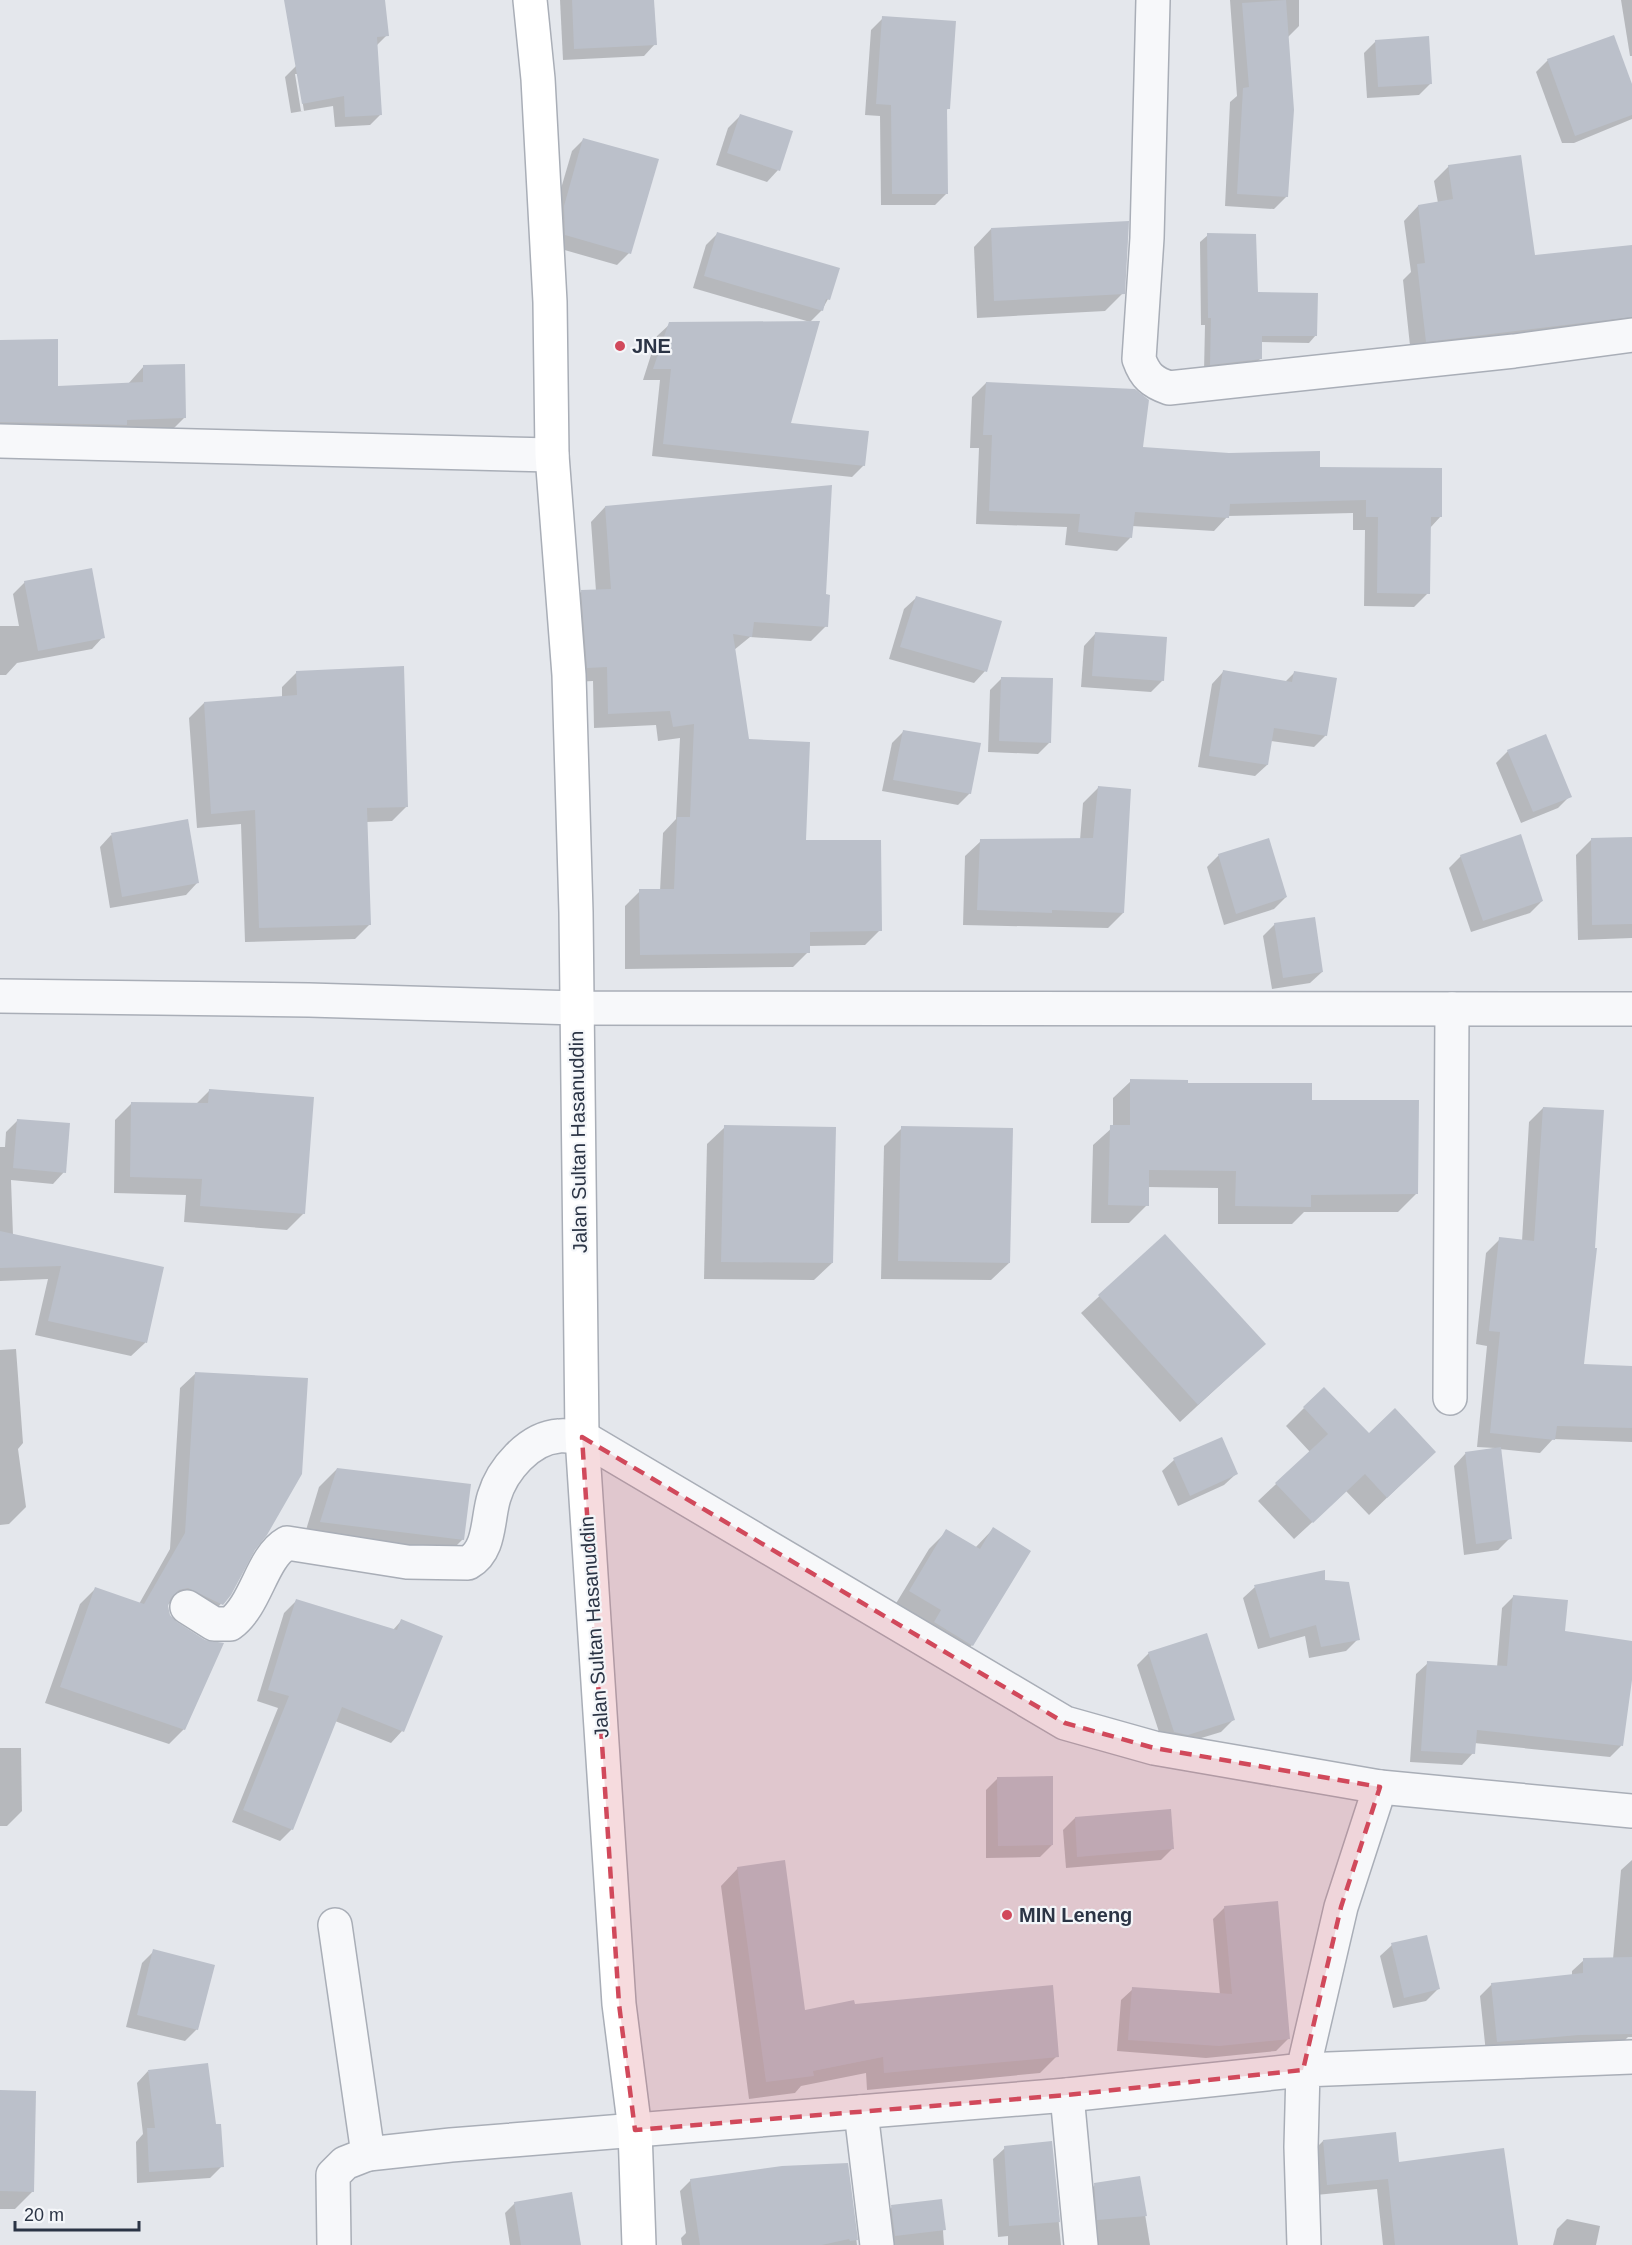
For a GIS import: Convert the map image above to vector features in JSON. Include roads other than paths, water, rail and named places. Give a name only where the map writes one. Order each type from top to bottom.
[{"type":"main road","name":"Jalan Sultan Hasanuddin","points":[[530,0],[550,302],[552,455],[569,675],[577,1008],[582,1437],[618,1992],[635,2130],[639,2245]]},
{"type":"street","points":[[1153,0],[1148,238],[1139,359],[1145,375],[1157,384],[1169,388],[1514,351],[1632,335]]},
{"type":"street","points":[[0,441],[552,455]]},
{"type":"street","points":[[0,996],[309,1000],[577,1008],[1632,1009]]},
{"type":"street","points":[[1450,1398],[1452,1009]]},
{"type":"street","points":[[187,1607],[214,1624],[230,1624],[248,1605],[273,1558],[287,1543],[407,1562],[468,1563],[481,1551],[494,1496],[506,1470],[518,1457],[545,1440],[557,1436],[582,1437],[1065,1723],[1154,1748],[1380,1787],[1632,1810]]},
{"type":"street","points":[[1304,2245],[1301,2147],[1303,2070],[1341,1907],[1380,1787]]},
{"type":"street","points":[[335,1925],[368,2154]]},
{"type":"street","points":[[334,2245],[333,2175],[345,2163],[368,2154],[451,2145],[1067,2095],[1303,2070],[1632,2057]]},
{"type":"street","points":[[1067,2095],[1082,2245]]},
{"type":"street","points":[[861,2112],[877,2245]]},
{"type":"place","name":"JNE","points":[[620,346]]},
{"type":"place","name":"MIN Leneng","points":[[1007,1915]]}]
